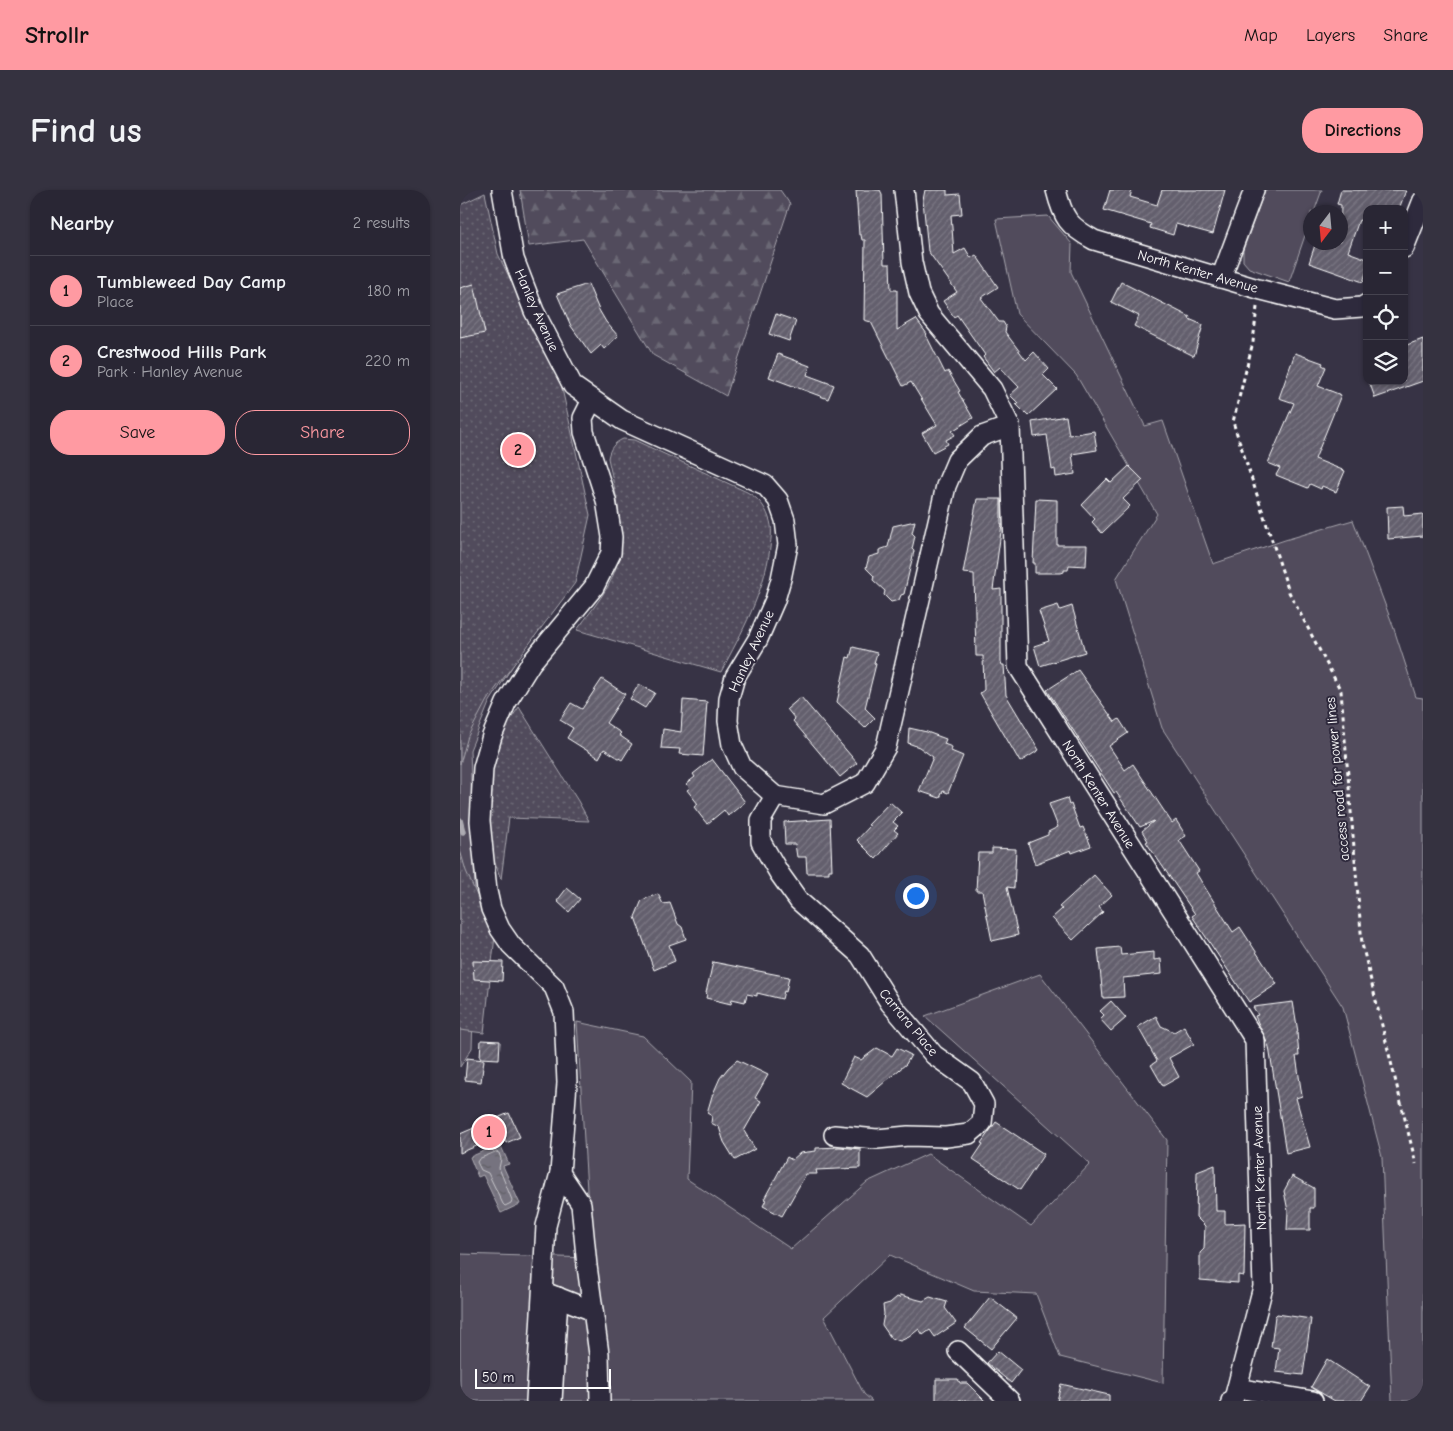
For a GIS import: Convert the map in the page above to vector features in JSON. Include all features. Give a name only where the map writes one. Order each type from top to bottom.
[{"type":"street","name":"Hanley Avenue","points":[[502,190],[514,259],[534,311],[573,386],[622,420],[765,485],[778,500],[785,520],[788,545],[781,579],[775,600],[758,639],[736,677],[729,698],[728,721],[732,745],[742,767],[775,796]]},
{"type":"street","name":"North Kenter Avenue","points":[[904,190],[912,262],[919,293],[929,314],[992,389],[1010,426],[1018,666],[1255,1040],[1263,1287],[1234,1394]]},
{"type":"street","name":"North Kenter Avenue","points":[[1056,190],[1062,213],[1078,231],[1094,240],[1258,289],[1335,309],[1363,306]]},
{"type":"street","points":[[1221,278],[1254,190]]},
{"type":"street","points":[[1408,238],[1423,200]]},
{"type":"street","points":[[552,1401],[550,1294],[546,1226],[560,1173],[567,1083],[564,1012],[554,987],[511,945],[500,929],[491,909],[480,802],[482,768],[492,736],[506,703],[531,663],[594,586],[611,553],[612,537],[606,500],[584,432],[583,418],[592,400]]},
{"type":"street","points":[[775,796],[824,804],[865,783],[886,747],[946,486],[957,460],[982,436],[1010,426]]},
{"type":"street","name":"Carrara Place","points":[[775,796],[761,820],[762,842],[779,872],[799,901],[860,955],[890,1003],[934,1055],[972,1082],[984,1104],[982,1123],[969,1134],[946,1137],[908,1136],[877,1138],[834,1135]]},
{"type":"street","points":[[560,1173],[581,1204],[599,1354],[600,1401]]},
{"type":"street","points":[[550,1294],[593,1311]]},
{"type":"street","points":[[536,1401],[550,1294]]},
{"type":"street","points":[[958,1351],[1010,1401]]},
{"type":"street","points":[[1234,1394],[1313,1401]]},
{"type":"path","name":"access road for power lines","points":[[1258,289],[1254,342],[1233,422],[1289,592],[1341,691],[1362,944],[1416,1164]]},
{"type":"green space","points":[[520,190],[780,190],[790,204],[726,396],[653,355],[583,239],[529,246]]},
{"type":"green space","points":[[1265,190],[1322,190],[1317,205],[1303,205],[1303,241],[1289,282],[1249,268],[1243,261],[1243,250]]},
{"type":"green space","points":[[485,193],[498,254],[561,384],[590,515],[575,583],[487,700],[468,736],[460,764],[460,205]]},
{"type":"green space","points":[[1048,216],[1072,244],[1071,272],[1145,426],[1163,421],[1213,564],[1353,520],[1392,623],[1416,697],[1423,698],[1423,1401],[1392,1401],[1382,1157],[1343,1007],[1162,728],[1116,579],[1157,514],[1076,375],[1017,314],[996,219]]},
{"type":"green space","points":[[623,439],[634,440],[747,492],[761,503],[767,514],[771,526],[771,537],[763,581],[751,612],[721,672],[577,630],[608,586],[619,555],[620,523],[608,458],[613,446]]},
{"type":"green space","points":[[460,619],[535,631],[489,703],[470,750],[476,921],[472,1048],[460,1067]]},
{"type":"green space","points":[[519,707],[589,821],[509,818],[501,879],[488,839],[493,758],[506,726]]},
{"type":"green space","points":[[460,850],[466,871],[478,898],[496,927],[484,1033],[460,1030]]},
{"type":"green space","points":[[1040,974],[1167,1140],[1163,1383],[1060,1357],[1036,1294],[974,1291],[890,1255],[824,1317],[864,1394],[872,1401],[460,1401],[460,1254],[591,1258],[577,1022],[643,1036],[691,1082],[687,1179],[791,1249],[867,1182],[928,1154],[1031,1226],[1090,1164],[925,1016]]},
{"type":"water","points":[[500,1144],[509,1164],[503,1166],[520,1204],[501,1213],[483,1175],[478,1177],[470,1157]]},
{"type":"building","points":[[856,190],[880,190],[882,194],[884,264],[890,264],[891,290],[897,290],[897,330],[916,319],[927,334],[945,373],[948,371],[960,391],[958,392],[973,418],[952,431],[955,435],[946,440],[948,444],[933,452],[922,433],[937,425],[911,382],[903,386],[871,322],[864,320],[865,240],[862,240],[861,235],[859,235]]},
{"type":"building","points":[[925,190],[947,190],[947,195],[960,194],[962,214],[951,215],[954,254],[965,248],[971,258],[976,255],[998,287],[981,298],[999,322],[1003,322],[1006,327],[1005,332],[1026,360],[1034,352],[1049,369],[1043,375],[1057,389],[1028,416],[1010,395],[1019,387],[1000,367],[994,372],[983,357],[985,355],[957,315],[954,317],[943,301],[957,292],[928,251],[923,200]]},
{"type":"building","points":[[1110,190],[1132,190],[1130,197],[1157,205],[1162,190],[1225,190],[1213,234],[1176,224],[1173,235],[1150,228],[1151,224],[1104,210]]},
{"type":"building","points":[[1341,190],[1406,190],[1400,205],[1363,205],[1363,222],[1359,220],[1348,252],[1363,258],[1363,282],[1309,263],[1313,250],[1348,250],[1348,205],[1337,204]]},
{"type":"building","points":[[1121,282],[1203,325],[1194,356],[1134,326],[1139,316],[1111,302]]},
{"type":"building","points":[[474,284],[485,333],[460,338],[460,288]]},
{"type":"building","points":[[588,284],[599,310],[618,336],[604,349],[601,345],[591,354],[571,326],[557,294]]},
{"type":"building","points":[[776,314],[796,321],[789,341],[769,334]]},
{"type":"building","points":[[1423,339],[1423,381],[1375,398],[1370,385],[1408,385],[1408,345]]},
{"type":"building","points":[[1295,353],[1323,363],[1322,365],[1326,367],[1318,386],[1341,395],[1315,459],[1345,471],[1336,492],[1322,486],[1321,489],[1310,484],[1308,488],[1276,475],[1280,468],[1268,463],[1294,403],[1279,398]]},
{"type":"building","points":[[778,354],[810,366],[807,375],[834,385],[828,399],[769,377]]},
{"type":"building","points":[[1066,416],[1069,435],[1094,431],[1097,450],[1072,454],[1075,474],[1056,477],[1055,469],[1052,470],[1047,435],[1034,437],[1032,422]]},
{"type":"building","points":[[1129,466],[1143,480],[1123,499],[1130,506],[1102,533],[1092,522],[1095,519],[1082,505],[1107,479],[1111,483]]},
{"type":"building","points":[[977,499],[1001,499],[1002,524],[993,590],[1001,589],[1001,662],[1004,665],[1006,695],[1039,750],[1020,762],[980,693],[984,690],[983,656],[976,656],[974,574],[963,573]]},
{"type":"building","points":[[1036,499],[1057,500],[1057,545],[1087,545],[1086,566],[1069,565],[1068,570],[1064,570],[1061,573],[1035,573],[1035,563],[1033,563]]},
{"type":"building","points":[[1403,506],[1404,516],[1423,514],[1423,536],[1388,539],[1387,507]]},
{"type":"building","points":[[915,521],[912,533],[915,536],[912,549],[914,551],[904,594],[901,595],[899,600],[891,602],[884,595],[885,591],[873,580],[874,576],[866,568],[869,557],[879,554],[879,550],[888,547],[893,526]]},
{"type":"building","points":[[1058,605],[1060,610],[1072,606],[1085,652],[1040,666],[1034,646],[1049,641],[1039,611]]},
{"type":"building","points":[[853,647],[877,653],[865,708],[875,718],[865,728],[837,702],[847,657],[850,658]]},
{"type":"building","points":[[1078,670],[1115,722],[1119,719],[1128,733],[1109,746],[1125,770],[1133,764],[1172,823],[1176,820],[1186,836],[1179,840],[1199,871],[1196,873],[1204,886],[1233,932],[1240,927],[1277,984],[1249,1002],[1192,916],[1195,914],[1146,842],[1148,841],[1142,831],[1154,821],[1140,827],[1116,792],[1114,793],[1047,690]]},
{"type":"building","points":[[602,679],[625,694],[606,723],[621,733],[619,735],[632,744],[622,760],[604,749],[599,758],[567,738],[573,728],[560,720],[571,703],[582,709]]},
{"type":"building","points":[[639,684],[655,693],[645,708],[630,699]]},
{"type":"building","points":[[801,697],[857,763],[840,777],[793,721],[795,719],[787,709]]},
{"type":"building","points":[[683,700],[707,702],[703,756],[679,754],[680,749],[661,748],[663,729],[681,732]]},
{"type":"building","points":[[909,728],[946,739],[944,744],[952,747],[951,751],[963,756],[948,793],[943,791],[940,798],[919,791],[933,757],[919,747],[908,743]]},
{"type":"building","points":[[712,759],[745,802],[728,816],[724,810],[707,824],[694,807],[698,804],[687,790],[690,788],[686,784],[695,777],[693,774]]},
{"type":"building","points":[[1067,798],[1080,828],[1083,827],[1091,846],[1072,853],[1071,850],[1035,864],[1028,843],[1048,835],[1048,832],[1058,827],[1049,804]]},
{"type":"building","points":[[890,802],[902,813],[893,822],[898,826],[894,830],[898,833],[876,859],[857,840],[870,826],[868,825]]},
{"type":"building","points":[[830,819],[832,870],[829,870],[829,873],[807,873],[806,857],[797,857],[795,844],[785,844],[784,822]]},
{"type":"building","points":[[992,848],[1016,849],[1014,888],[1007,887],[1018,935],[992,941],[982,891],[976,891],[978,853],[992,853]]},
{"type":"building","points":[[1094,875],[1112,895],[1099,907],[1103,912],[1073,940],[1052,918],[1062,909],[1059,907]]},
{"type":"building","points":[[567,888],[580,899],[569,912],[557,901]]},
{"type":"building","points":[[658,894],[663,904],[670,903],[686,939],[669,945],[675,961],[654,970],[635,917],[642,900]]},
{"type":"building","points":[[1120,947],[1121,955],[1154,952],[1154,960],[1161,959],[1162,974],[1123,978],[1124,997],[1103,998],[1098,949]]},
{"type":"building","points":[[473,961],[503,962],[502,981],[474,979]]},
{"type":"building","points":[[713,962],[789,977],[786,992],[784,991],[782,999],[757,993],[757,996],[747,994],[745,1002],[732,999],[731,1004],[706,998]]},
{"type":"building","points":[[1111,1001],[1126,1018],[1111,1031],[1100,1019],[1104,1015],[1100,1011]]},
{"type":"building","points":[[1293,1002],[1298,1032],[1299,1056],[1296,1056],[1302,1096],[1296,1098],[1310,1147],[1286,1153],[1269,1047],[1255,1016],[1258,1015],[1253,1007]]},
{"type":"building","points":[[1156,1016],[1161,1026],[1174,1032],[1184,1026],[1194,1044],[1169,1058],[1179,1077],[1163,1086],[1151,1065],[1157,1061],[1138,1027]]},
{"type":"building","points":[[481,1040],[500,1041],[499,1059],[480,1058]]},
{"type":"building","points":[[877,1048],[892,1056],[897,1048],[911,1055],[906,1064],[867,1097],[841,1083],[854,1057],[861,1060]]},
{"type":"building","points":[[467,1058],[484,1060],[481,1082],[465,1080]]},
{"type":"building","points":[[737,1060],[768,1075],[755,1098],[761,1101],[744,1131],[755,1149],[735,1160],[724,1142],[719,1127],[711,1123],[712,1116],[707,1113],[720,1078]]},
{"type":"building","points":[[509,1113],[520,1137],[506,1143],[503,1135],[460,1153],[460,1134]]},
{"type":"building","points":[[996,1122],[1044,1154],[1020,1190],[973,1159],[983,1144],[981,1143]]},
{"type":"building","points":[[840,1147],[860,1149],[860,1168],[816,1170],[817,1174],[806,1174],[782,1216],[763,1206],[766,1200],[764,1199],[787,1157],[792,1160],[800,1153],[816,1151],[816,1148]]},
{"type":"building","points":[[1215,1165],[1216,1211],[1225,1211],[1225,1224],[1245,1223],[1244,1276],[1238,1275],[1238,1283],[1200,1280],[1200,1253],[1204,1249],[1205,1226],[1196,1217],[1197,1172]]},
{"type":"building","points":[[1292,1176],[1314,1188],[1314,1208],[1310,1208],[1310,1230],[1287,1230],[1288,1211],[1284,1191]]},
{"type":"building","points":[[900,1295],[923,1301],[930,1297],[947,1302],[945,1308],[956,1323],[935,1337],[930,1330],[923,1335],[919,1329],[900,1341],[891,1338],[882,1325],[883,1305],[890,1303],[897,1297],[900,1298]]},
{"type":"building","points":[[990,1297],[1017,1318],[991,1349],[965,1328]]},
{"type":"building","points":[[1277,1314],[1311,1319],[1303,1375],[1276,1372],[1279,1348],[1271,1347],[1275,1316]]},
{"type":"building","points":[[998,1351],[1021,1370],[1011,1383],[987,1363]]},
{"type":"building","points":[[1327,1359],[1370,1387],[1361,1401],[1335,1401],[1311,1387]]},
{"type":"building","points":[[936,1379],[958,1379],[960,1383],[967,1383],[985,1401],[936,1401]]},
{"type":"building","points":[[1061,1384],[1109,1395],[1109,1401],[1057,1401]]},
{"type":"waterway","points":[[460,820],[463,832]]},
{"type":"place","name":"Crestwood Hills Park","points":[[518,450]]},
{"type":"place","name":"Tumbleweed Day Camp","points":[[489,1132]]}]
